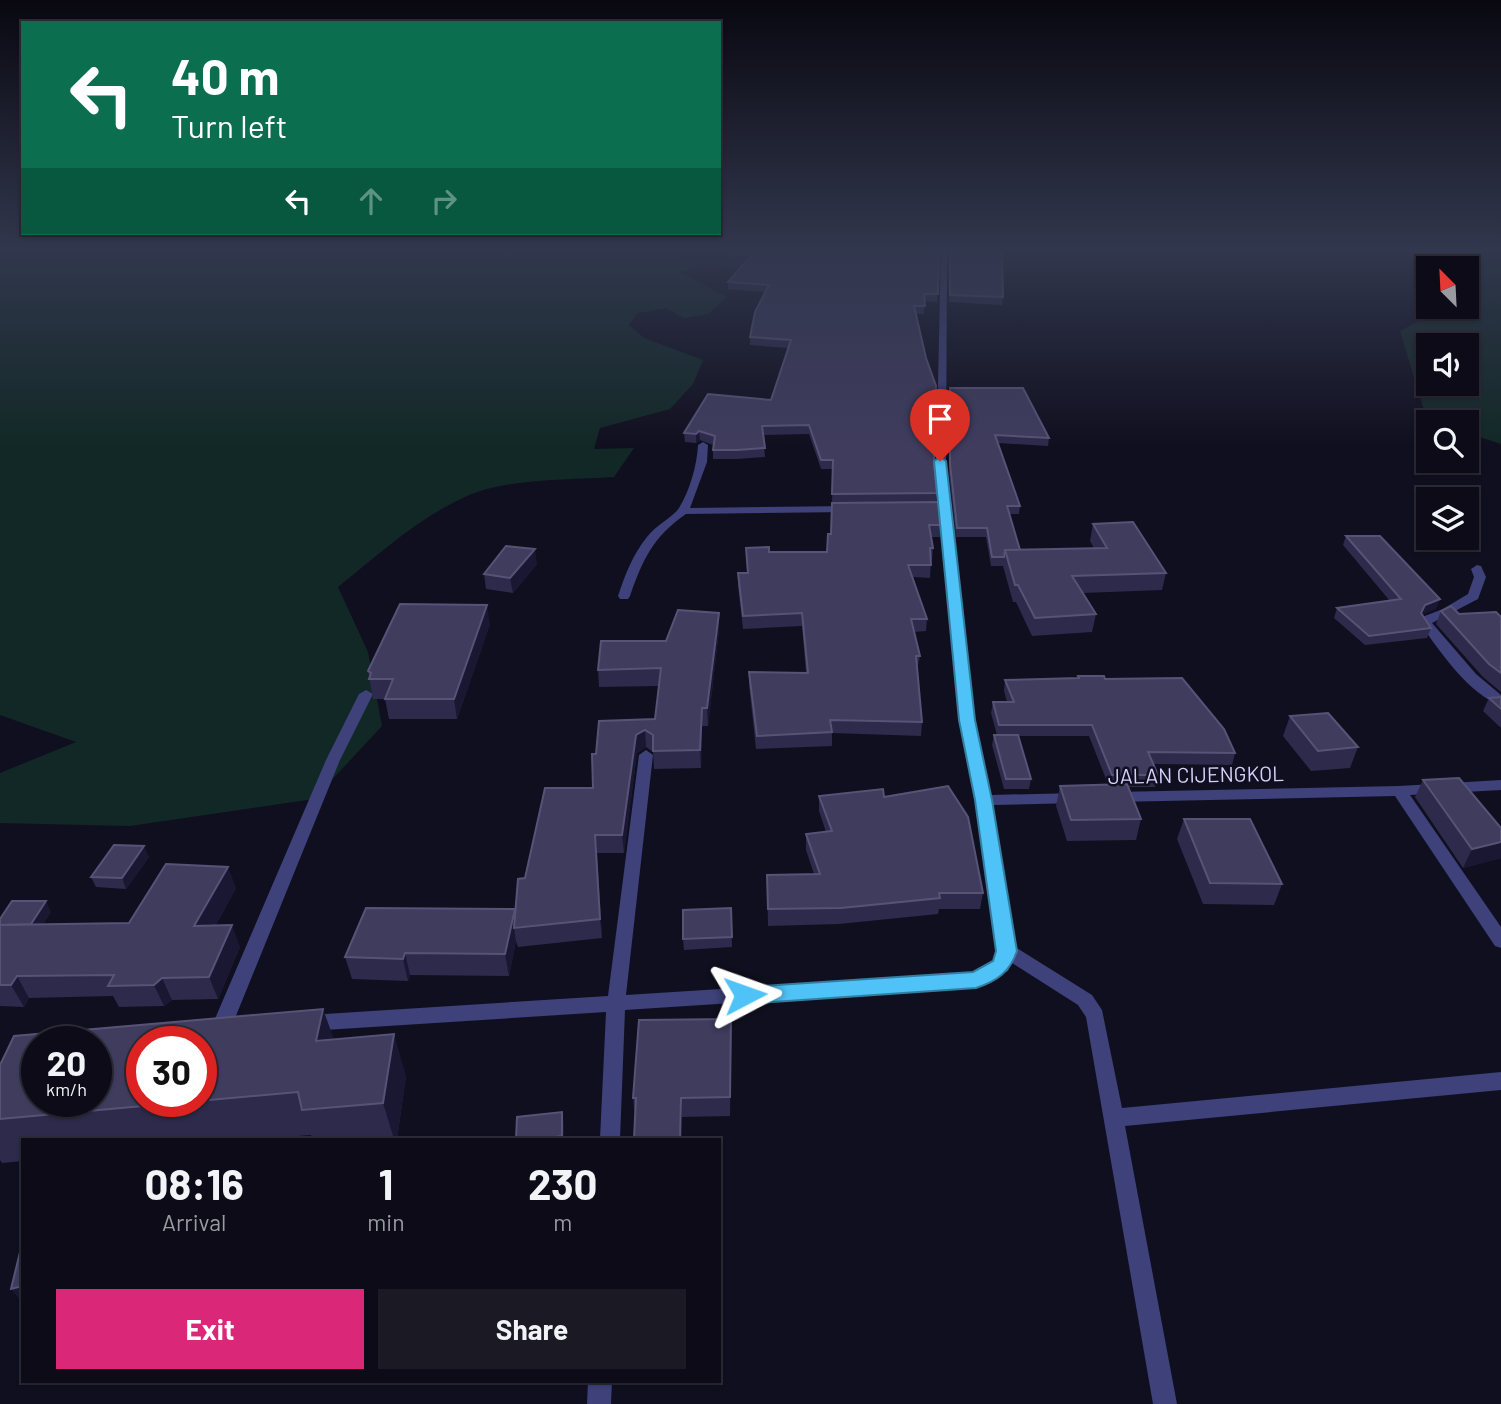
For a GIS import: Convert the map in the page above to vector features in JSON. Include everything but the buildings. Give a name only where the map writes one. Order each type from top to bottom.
[{"type":"street","points":[[289,1024],[976,980],[1002,966],[1007,951],[984,800],[967,720],[944,508],[940,438],[943,316]]},
{"type":"street","points":[[683,511],[702,462],[704,445]]},
{"type":"street","points":[[931,508],[944,508]]},
{"type":"street","points":[[624,596],[647,541],[662,525],[683,511],[862,509]]},
{"type":"street","points":[[1477,569],[1480,577],[1474,596],[1447,612],[1426,620],[1426,623],[1480,685],[1501,701]]},
{"type":"street","points":[[221,1029],[333,760],[366,694]]},
{"type":"street","points":[[610,1138],[616,1004],[646,755]]},
{"type":"street","name":"JALAN CIJENGKOL","points":[[984,800],[1399,791],[1501,785]]},
{"type":"street","points":[[1399,791],[1501,941]]},
{"type":"street","points":[[1007,951],[1085,1000],[1096,1015],[1165,1404]]},
{"type":"street","points":[[1115,1118],[1501,1081]]},
{"type":"street","points":[[599,1404],[600,1383]]},
{"type":"green space","points":[[0,316],[636,316],[629,325],[644,338],[703,360],[693,384],[670,409],[600,428],[594,449],[634,448],[614,477],[518,483],[465,497],[415,526],[338,587],[368,652],[382,726],[314,799],[130,826],[0,823],[0,773],[76,742],[0,715]]},
{"type":"green space","points":[[1479,316],[1501,316],[1501,444],[1479,437],[1479,410],[1424,410],[1420,396],[1479,396],[1479,333],[1416,333],[1416,384],[1400,331],[1423,319],[1479,319]]},
{"type":"route","points":[[745,995],[976,980],[1002,966],[1007,951],[984,800],[967,720],[940,461]]}]
